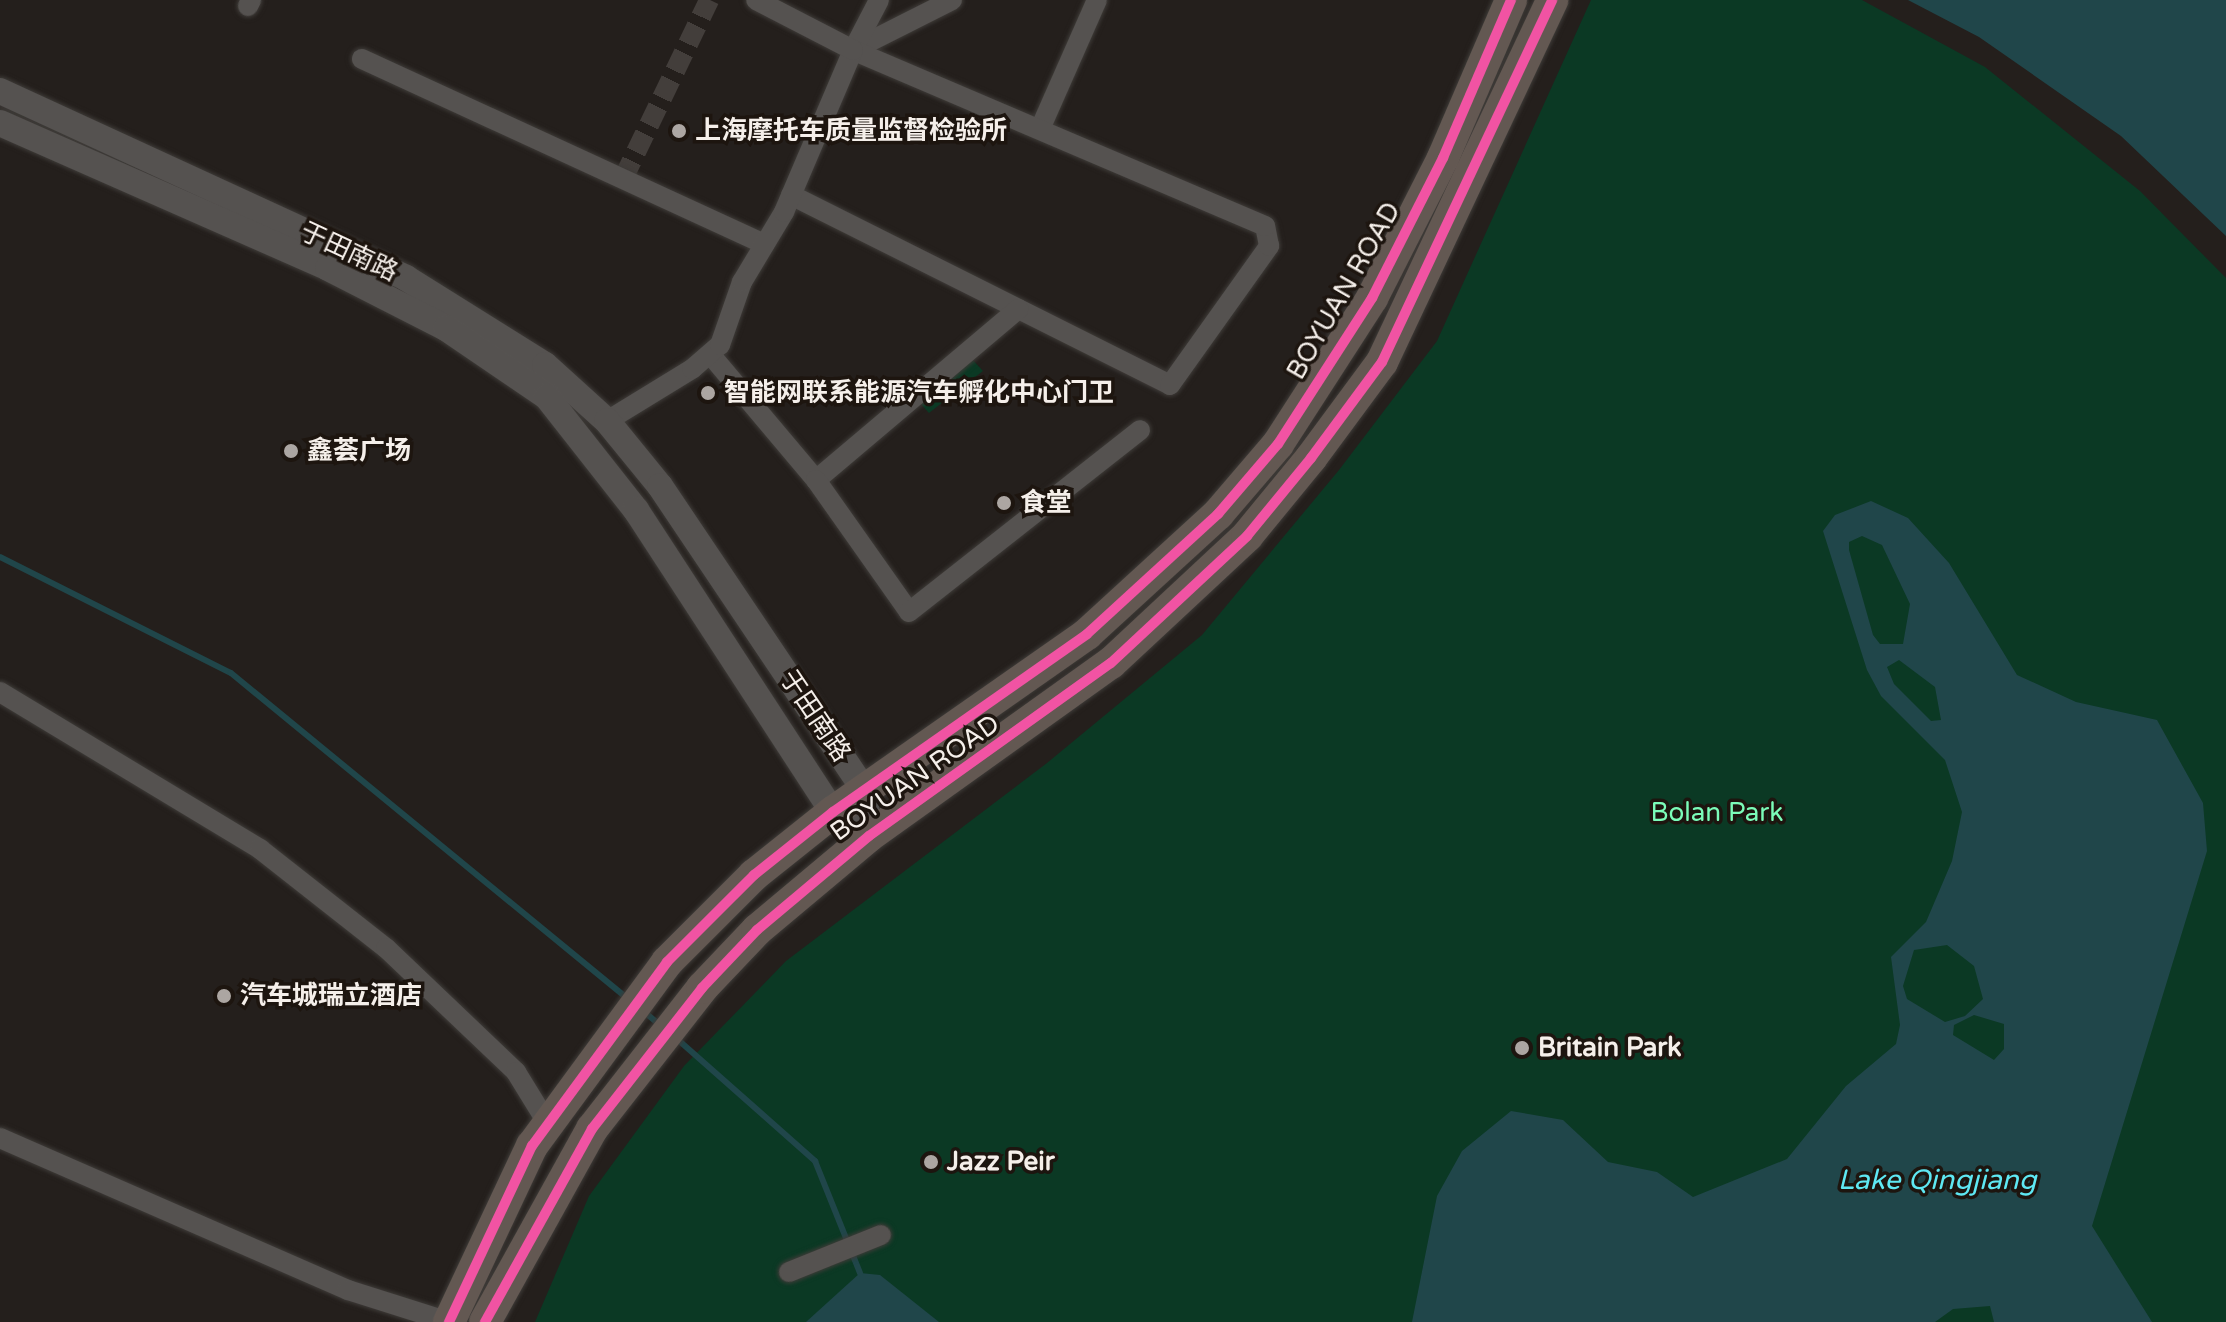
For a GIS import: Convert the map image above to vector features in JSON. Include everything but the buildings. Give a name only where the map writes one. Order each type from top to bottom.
[{"type":"main road","name":"BOYUAN ROAD","points":[[449,1322],[495,1214],[548,1124],[667,962],[754,875],[833,812],[1087,634],[1218,514],[1278,444],[1372,298],[1443,158],[1511,0]]},
{"type":"main road","name":"BOYUAN ROAD","points":[[485,1322],[555,1187],[627,1080],[702,988],[806,884],[1111,663],[1247,536],[1302,469],[1382,362],[1549,7]]},
{"type":"street","points":[[607,421],[720,345],[742,282],[791,195],[853,50],[879,0]]},
{"type":"street","points":[[853,50],[952,0]]},
{"type":"street","points":[[1040,129],[1097,0]]},
{"type":"street","points":[[768,3],[853,50],[1265,226],[1269,246],[1170,385],[791,195]]},
{"type":"street","points":[[362,59],[764,244]]},
{"type":"street","name":"于田南路","points":[[0,91],[406,278],[481,320],[545,365],[607,421],[660,486],[864,790],[869,836]]},
{"type":"street","name":"于田南路","points":[[0,123],[182,204],[446,328],[547,397],[636,510],[833,812],[869,836]]},
{"type":"street","points":[[182,204],[192,179]]},
{"type":"street","points":[[816,480],[1018,309]]},
{"type":"street","points":[[710,354],[816,480],[909,612],[1140,430]]},
{"type":"street","points":[[0,692],[294,876],[386,948],[516,1072],[548,1124]]},
{"type":"street","points":[[0,1138],[348,1290],[449,1322]]},
{"type":"street","points":[[789,1272],[881,1235]]},
{"type":"green space","name":"Bolan Park","points":[[1591,0],[1862,0],[1985,67],[2140,191],[2226,278],[2226,1322],[535,1322],[589,1196],[684,1066],[786,961],[1047,763],[1202,635],[1339,470],[1437,341]]},
{"type":"green space","points":[[971,358],[983,371],[929,413],[917,400]]},
{"type":"water","points":[[1908,0],[2226,0],[2226,236],[2121,136],[1979,37]]},
{"type":"water","name":"Lake Qingjiang","points":[[1871,501],[1908,518],[1949,563],[2017,675],[2076,702],[2157,720],[2203,803],[2207,851],[2092,1226],[2152,1322],[1994,1322],[1990,1306],[1953,1309],[1935,1322],[1412,1322],[1437,1196],[1462,1151],[1511,1111],[1563,1120],[1608,1162],[1657,1172],[1693,1197],[1787,1159],[1846,1086],[1896,1044],[1900,1025],[1891,957],[1926,922],[1952,861],[1962,812],[1945,760],[1881,696],[1867,670],[1823,531],[1835,515]],"holes":[[[1862,536],[1882,545],[1910,604],[1903,644],[1880,644],[1873,635],[1849,542]],[[1899,660],[1935,687],[1941,720],[1931,721],[1894,684],[1887,667]],[[1947,945],[1974,966],[1983,999],[1965,1016],[1945,1022],[1907,999],[1903,986],[1914,950]],[[1974,1015],[2004,1024],[2004,1049],[1994,1060],[1953,1035],[1954,1025]]]},
{"type":"water","points":[[860,1273],[880,1275],[939,1322],[806,1322]]},
{"type":"waterway","points":[[0,557],[231,673],[627,998]]},
{"type":"waterway","points":[[642,1010],[661,1026]]},
{"type":"waterway","points":[[676,1038],[815,1161],[860,1273]]},
{"type":"tunnel","points":[[623,179],[709,0]]},
{"type":"cycle path","points":[[449,1322],[532,1146],[667,962],[754,875],[833,812],[1087,634],[1218,514],[1278,444],[1372,298],[1443,158],[1511,0]]},
{"type":"cycle path","points":[[485,1322],[592,1129],[702,988],[757,930],[869,836],[1111,663],[1247,536],[1311,458],[1382,362],[1552,0]]},
{"type":"place","name":"上海摩托车质量监督检验所","points":[[679,131]]},
{"type":"place","name":"智能网联系能源汽车孵化中心门卫","points":[[708,393]]},
{"type":"place","name":"鑫荟广场","points":[[291,451]]},
{"type":"place","name":"食堂","points":[[1004,503]]},
{"type":"place","name":"汽车城瑞立酒店","points":[[224,996]]},
{"type":"place","name":"Britain Park","points":[[1522,1048]]},
{"type":"place","name":"Jazz Peir","points":[[931,1162]]}]
